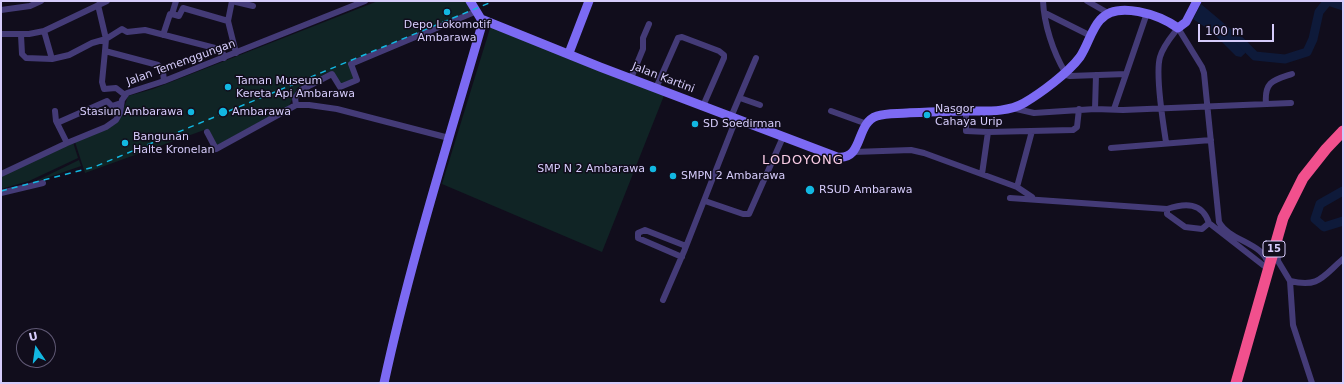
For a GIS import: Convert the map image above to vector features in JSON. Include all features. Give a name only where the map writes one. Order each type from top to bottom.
[{"type":"highway","name":"15","points":[[1236,383],[1283,218],[1303,178],[1326,149],[1343,131]]},
{"type":"street","points":[[1,7],[42,1]]},
{"type":"street","points":[[1,34],[22,34],[44,31],[107,1]]},
{"type":"street","points":[[163,35],[176,1]]},
{"type":"street","points":[[236,53],[228,21],[232,1],[253,6]]},
{"type":"street","name":"Jalan Temenggungan","points":[[1,174],[67,143],[106,127],[116,120],[120,113],[121,103],[125,95],[224,58],[365,1]]},
{"type":"street","points":[[569,53],[589,1]]},
{"type":"street","points":[[1043,1],[1055,50],[1064,73],[1070,76],[1126,74]]},
{"type":"street","points":[[1087,1],[1108,13]]},
{"type":"street","points":[[1166,142],[1159,60],[1165,47],[1178,28],[1186,22],[1196,4]]},
{"type":"street","points":[[98,5],[106,39],[102,82],[104,89],[116,88],[125,95]]},
{"type":"street","points":[[172,14],[179,16],[183,8],[228,21]]},
{"type":"street","points":[[296,105],[294,100],[296,94],[307,86],[332,74],[339,87],[357,80],[351,64],[475,9],[481,28],[423,225],[384,383]]},
{"type":"street","name":"Jalan Kartini","points":[[475,9],[600,67],[783,137],[837,157],[845,157],[854,152]]},
{"type":"street","points":[[1032,197],[1017,187],[924,153],[911,150],[854,152],[867,124],[876,117],[886,114],[1000,111],[1012,108],[1034,96],[1064,73],[1080,56],[1100,19],[1108,13],[1125,10],[1158,16],[1178,28],[1202,67],[1208,105],[1219,222],[1228,232],[1260,251],[1266,258],[1268,269]]},
{"type":"street","points":[[1045,13],[1091,36]]},
{"type":"street","points":[[1114,109],[1147,13]]},
{"type":"street","points":[[631,78],[643,49],[643,38],[649,24]]},
{"type":"street","points":[[22,34],[23,56],[52,59],[69,56],[92,42],[106,39],[122,29],[127,32],[145,30],[220,49],[224,58]]},
{"type":"street","points":[[44,31],[52,59]]},
{"type":"street","points":[[656,88],[678,38],[682,37],[719,51],[724,55],[724,58],[702,106]]},
{"type":"street","points":[[105,51],[158,65],[163,72],[164,81]]},
{"type":"street","points":[[663,300],[705,200],[740,98],[756,58]]},
{"type":"street","points":[[1266,104],[1265,93],[1274,80],[1292,74]]},
{"type":"street","points":[[1095,109],[1096,75]]},
{"type":"street","points":[[740,98],[760,105]]},
{"type":"street","points":[[57,123],[107,101],[112,106],[121,103]]},
{"type":"street","points":[[1012,108],[1034,113],[1079,109],[1162,108],[1208,105],[1291,103]]},
{"type":"street","points":[[207,132],[216,149],[296,105],[309,105],[337,109],[449,138]]},
{"type":"street","points":[[966,111],[966,131],[988,132],[1075,129],[1077,127],[1079,109]]},
{"type":"street","points":[[55,111],[57,123],[67,143]]},
{"type":"street","points":[[831,111],[867,124]]},
{"type":"street","points":[[1017,187],[1032,131]]},
{"type":"street","points":[[982,174],[988,132]]},
{"type":"street","points":[[705,200],[743,214],[749,214],[783,137]]},
{"type":"street","points":[[1111,148],[1166,142],[1211,140]]},
{"type":"street","points":[[1,193],[43,183]]},
{"type":"street","points":[[1010,198],[1167,208],[1183,204],[1198,207],[1207,217],[1209,224],[1268,269]]},
{"type":"street","points":[[1167,208],[1167,214],[1185,227],[1202,229],[1209,224]]},
{"type":"street","points":[[682,256],[638,238],[638,233],[645,230],[686,246]]},
{"type":"street","points":[[1260,251],[1268,249],[1277,239]]},
{"type":"street","points":[[1277,239],[1278,261],[1290,282],[1292,325],[1312,383]]},
{"type":"street","points":[[1290,282],[1304,285],[1314,283],[1343,259]]},
{"type":"street","points":[[1268,269],[1273,266],[1282,267]]},
{"type":"green space","name":"Taman Museum Kereta Api Ambarawa","points":[[378,1],[465,1],[472,10],[349,63],[356,79],[339,86],[332,71],[297,88],[289,106],[216,146],[207,129],[85,173],[75,142],[112,126],[121,117],[128,96],[153,89]]},
{"type":"green space","points":[[491,25],[665,93],[602,252],[442,184]]},
{"type":"green space","points":[[73,142],[78,158],[29,181],[1,189],[1,175]]},
{"type":"green space","points":[[79,160],[81,166],[38,181],[38,180]]},
{"type":"water","points":[[1201,4],[1252,47],[1241,57],[1236,56],[1211,31],[1193,19]]},
{"type":"waterway","points":[[1240,41],[1255,56],[1285,59],[1307,52],[1313,39],[1319,12],[1328,1],[1343,6]]},
{"type":"waterway","points":[[1343,191],[1320,204],[1315,219],[1324,227],[1343,221]]},
{"type":"railway","points":[[1,191],[94,167],[494,1]]},
{"type":"place","name":"Depo Lokomotif Ambarawa","points":[[447,12]]},
{"type":"place","name":"Taman Museum Kereta Api Ambarawa","points":[[228,87]]},
{"type":"place","name":"Stasiun Ambarawa","points":[[191,112]]},
{"type":"place","name":"Ambarawa","points":[[223,112]]},
{"type":"place","name":"Nasgor Cahaya Urip","points":[[927,115]]},
{"type":"place","name":"SD Soedirman","points":[[695,124]]},
{"type":"place","name":"Bangunan Halte Kronelan","points":[[125,143]]},
{"type":"place","name":"SMP N 2 Ambarawa","points":[[653,169]]},
{"type":"place","name":"SMPN 2 Ambarawa","points":[[673,176]]},
{"type":"place","name":"RSUD Ambarawa","points":[[810,190]]},
{"type":"district","name":"LODOYONG","points":[[803,161]]}]
